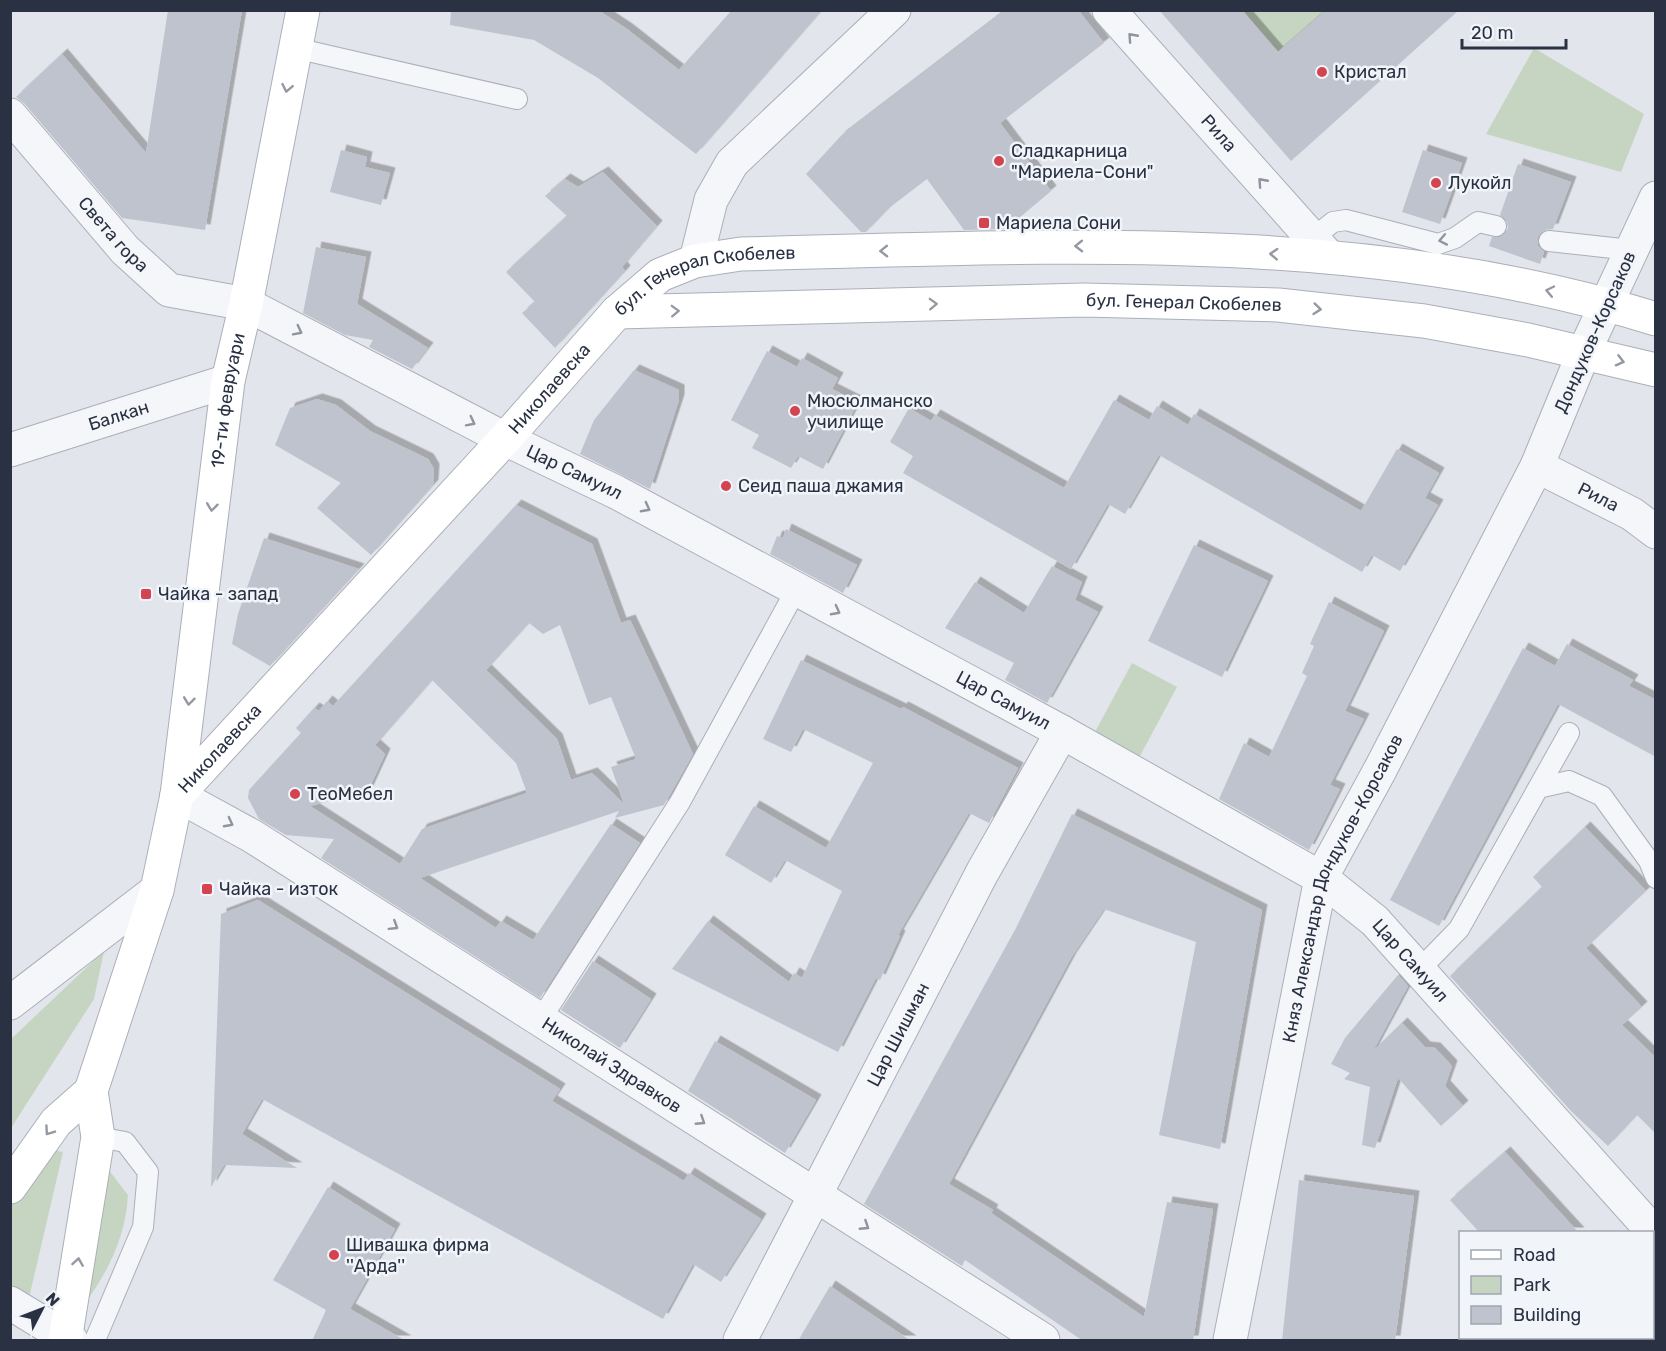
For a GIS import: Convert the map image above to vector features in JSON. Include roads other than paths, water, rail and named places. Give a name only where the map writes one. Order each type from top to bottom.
[{"type":"main road","name":"19-ти февруари","points":[[177,795],[228,381],[246,304],[303,10]]},
{"type":"main road","name":"бул. Генерал Скобелев","points":[[617,312],[660,276],[696,260],[741,254],[1121,245],[1321,248],[1458,272],[1607,303],[1656,319]]},
{"type":"main road","name":"бул. Генерал Скобелев","points":[[617,312],[1084,300],[1278,305],[1425,321],[1584,352],[1656,370]]},
{"type":"main road","name":"Николаевска","points":[[74,1340],[98,1137],[91,1090],[156,890],[177,795],[505,439],[617,312]]},
{"type":"main road","points":[[10,1187],[56,1122],[91,1090]]},
{"type":"street","points":[[696,260],[711,200],[732,163],[894,10]]},
{"type":"street","name":"Рила","points":[[1109,10],[1321,248]]},
{"type":"street","name":"Света гора","points":[[10,115],[126,250],[169,290],[246,304]]},
{"type":"street","name":"Дондуков-Корсаков","points":[[1537,466],[1584,352],[1656,198]]},
{"type":"street","name":"Цар Самуил","points":[[246,304],[505,439],[616,492],[1062,732],[1321,878],[1375,921],[1652,1231]]},
{"type":"street","name":"Балкан","points":[[10,450],[228,381]]},
{"type":"street","name":"Рила","points":[[1537,466],[1632,514],[1656,532]]},
{"type":"street","name":"Княз Александър Дондуков-Корсаков","points":[[1230,1341],[1321,878],[1380,770],[1537,466]]},
{"type":"street","name":"Цар Шишман","points":[[748,1337],[816,1194],[982,873],[1062,732]]},
{"type":"street","name":"Николай Здравков","points":[[177,795],[252,836],[1043,1341]]},
{"type":"street","points":[[10,1003],[156,890]]},
{"type":"street","points":[[10,1303],[74,1340]]},
{"type":"lane","points":[[295,48],[517,99]]},
{"type":"lane","points":[[1321,248],[1333,222],[1346,220],[1438,244],[1455,238],[1478,222],[1496,226]]},
{"type":"lane","points":[[1549,241],[1631,250]]},
{"type":"lane","points":[[541,1019],[680,802],[796,590]]},
{"type":"lane","points":[[1419,970],[1459,929],[1569,734]]},
{"type":"lane","points":[[1538,788],[1569,781],[1602,796],[1649,861],[1656,878]]},
{"type":"lane","points":[[74,1340],[143,1227],[148,1172],[125,1142],[98,1137]]},
{"type":"place","name":"Кристал","points":[[1322,72]]},
{"type":"place","name":"Сладкарница \"Мариела-Сони\"","points":[[999,161]]},
{"type":"place","name":"Лукойл","points":[[1436,183]]},
{"type":"place","name":"Мариела Сони","points":[[984,223]]},
{"type":"place","name":"Мюсюлманско училище","points":[[795,411]]},
{"type":"place","name":"Сеид паша джамия","points":[[726,486]]},
{"type":"place","name":"Чайка - запад","points":[[146,594]]},
{"type":"place","name":"ТеоМебел","points":[[295,794]]},
{"type":"place","name":"Чайка - изток","points":[[207,889]]},
{"type":"place","name":"Шивашка фирма ''Арда''","points":[[334,1255]]}]
